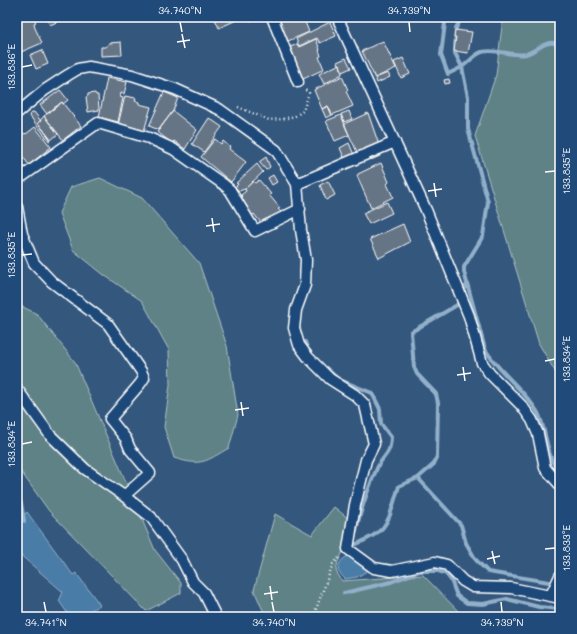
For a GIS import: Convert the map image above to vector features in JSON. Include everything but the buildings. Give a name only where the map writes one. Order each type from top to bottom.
[{"type":"street","points":[[272,17],[298,82]]},
{"type":"street","points":[[337,17],[426,210],[469,316],[482,363],[490,374],[522,406],[532,420],[538,434],[545,468],[560,485]]},
{"type":"street","points":[[17,113],[45,90],[78,69],[90,67],[132,75],[175,89],[219,109],[276,150],[297,184],[301,230],[306,260],[305,284],[296,310],[294,328],[299,345],[308,357],[330,379],[355,395],[365,405],[374,444],[366,460],[355,506],[350,551],[374,568],[392,571],[435,562],[447,565],[463,581],[473,587],[511,588],[555,596],[560,576]]},
{"type":"street","points":[[17,168],[23,176],[98,123],[149,138],[173,149],[192,162],[230,190],[255,231],[300,210]]},
{"type":"street","points":[[297,184],[395,142]]},
{"type":"street","points":[[17,208],[22,234],[34,263],[52,282],[108,324],[144,378],[110,419],[126,439],[130,449],[150,473],[124,496]]},
{"type":"street","points":[[17,389],[50,435],[85,469],[124,496],[151,518],[182,560],[193,582],[204,593],[216,617]]},
{"type":"path","points":[[235,106],[248,110],[269,120],[295,116],[303,111],[309,93],[298,85],[298,82]]},
{"type":"path","points":[[313,617],[333,564],[350,551]]},
{"type":"green space","points":[[501,17],[560,17],[560,380],[539,344],[475,136],[496,75],[502,26]]},
{"type":"green space","points":[[100,178],[142,198],[199,263],[227,346],[238,415],[229,448],[209,459],[191,462],[174,458],[164,427],[170,385],[169,350],[142,301],[104,275],[73,250],[59,213],[71,187]]},
{"type":"green space","points":[[17,304],[37,314],[75,362],[155,550],[181,583],[181,593],[146,611],[49,511],[17,466]]},
{"type":"green space","points":[[334,507],[349,519],[345,547],[338,562],[336,571],[342,581],[423,575],[464,617],[266,617],[254,590],[275,514],[312,535]]},
{"type":"water","points":[[27,512],[73,575],[76,573],[100,605],[79,617],[70,617],[59,601],[63,592],[17,552],[17,522]]},
{"type":"water","points":[[351,555],[368,567],[367,571],[357,577],[345,579],[338,571],[338,568],[343,559]]},
{"type":"waterway","points":[[442,17],[445,23],[441,55],[448,74],[462,67],[468,97],[468,129],[488,202],[483,236],[464,267],[464,272],[485,349],[497,366],[526,396],[538,413],[549,453],[555,467],[560,472]]},
{"type":"waterway","points":[[462,17],[456,28],[455,53],[462,67],[482,52],[493,51],[521,55],[531,52],[543,45],[551,43],[560,45]]},
{"type":"waterway","points":[[467,284],[457,305],[411,332],[414,367],[417,374],[436,394],[438,403],[437,456],[434,464],[418,478],[461,525],[466,543],[476,560],[488,572],[549,582]]},
{"type":"waterway","points":[[305,342],[308,351]]},
{"type":"waterway","points":[[326,368],[338,379],[372,393],[380,409],[381,424],[391,437],[388,452],[377,468],[367,492],[355,534]]},
{"type":"waterway","points":[[351,549],[352,546],[381,530],[389,517],[399,486],[418,478]]},
{"type":"waterway","points":[[17,498],[21,503],[24,521]]},
{"type":"waterway","points":[[344,593],[391,582],[420,571],[438,571],[446,574],[451,580],[457,596],[467,603],[483,604],[507,599],[539,607],[560,609]]}]
